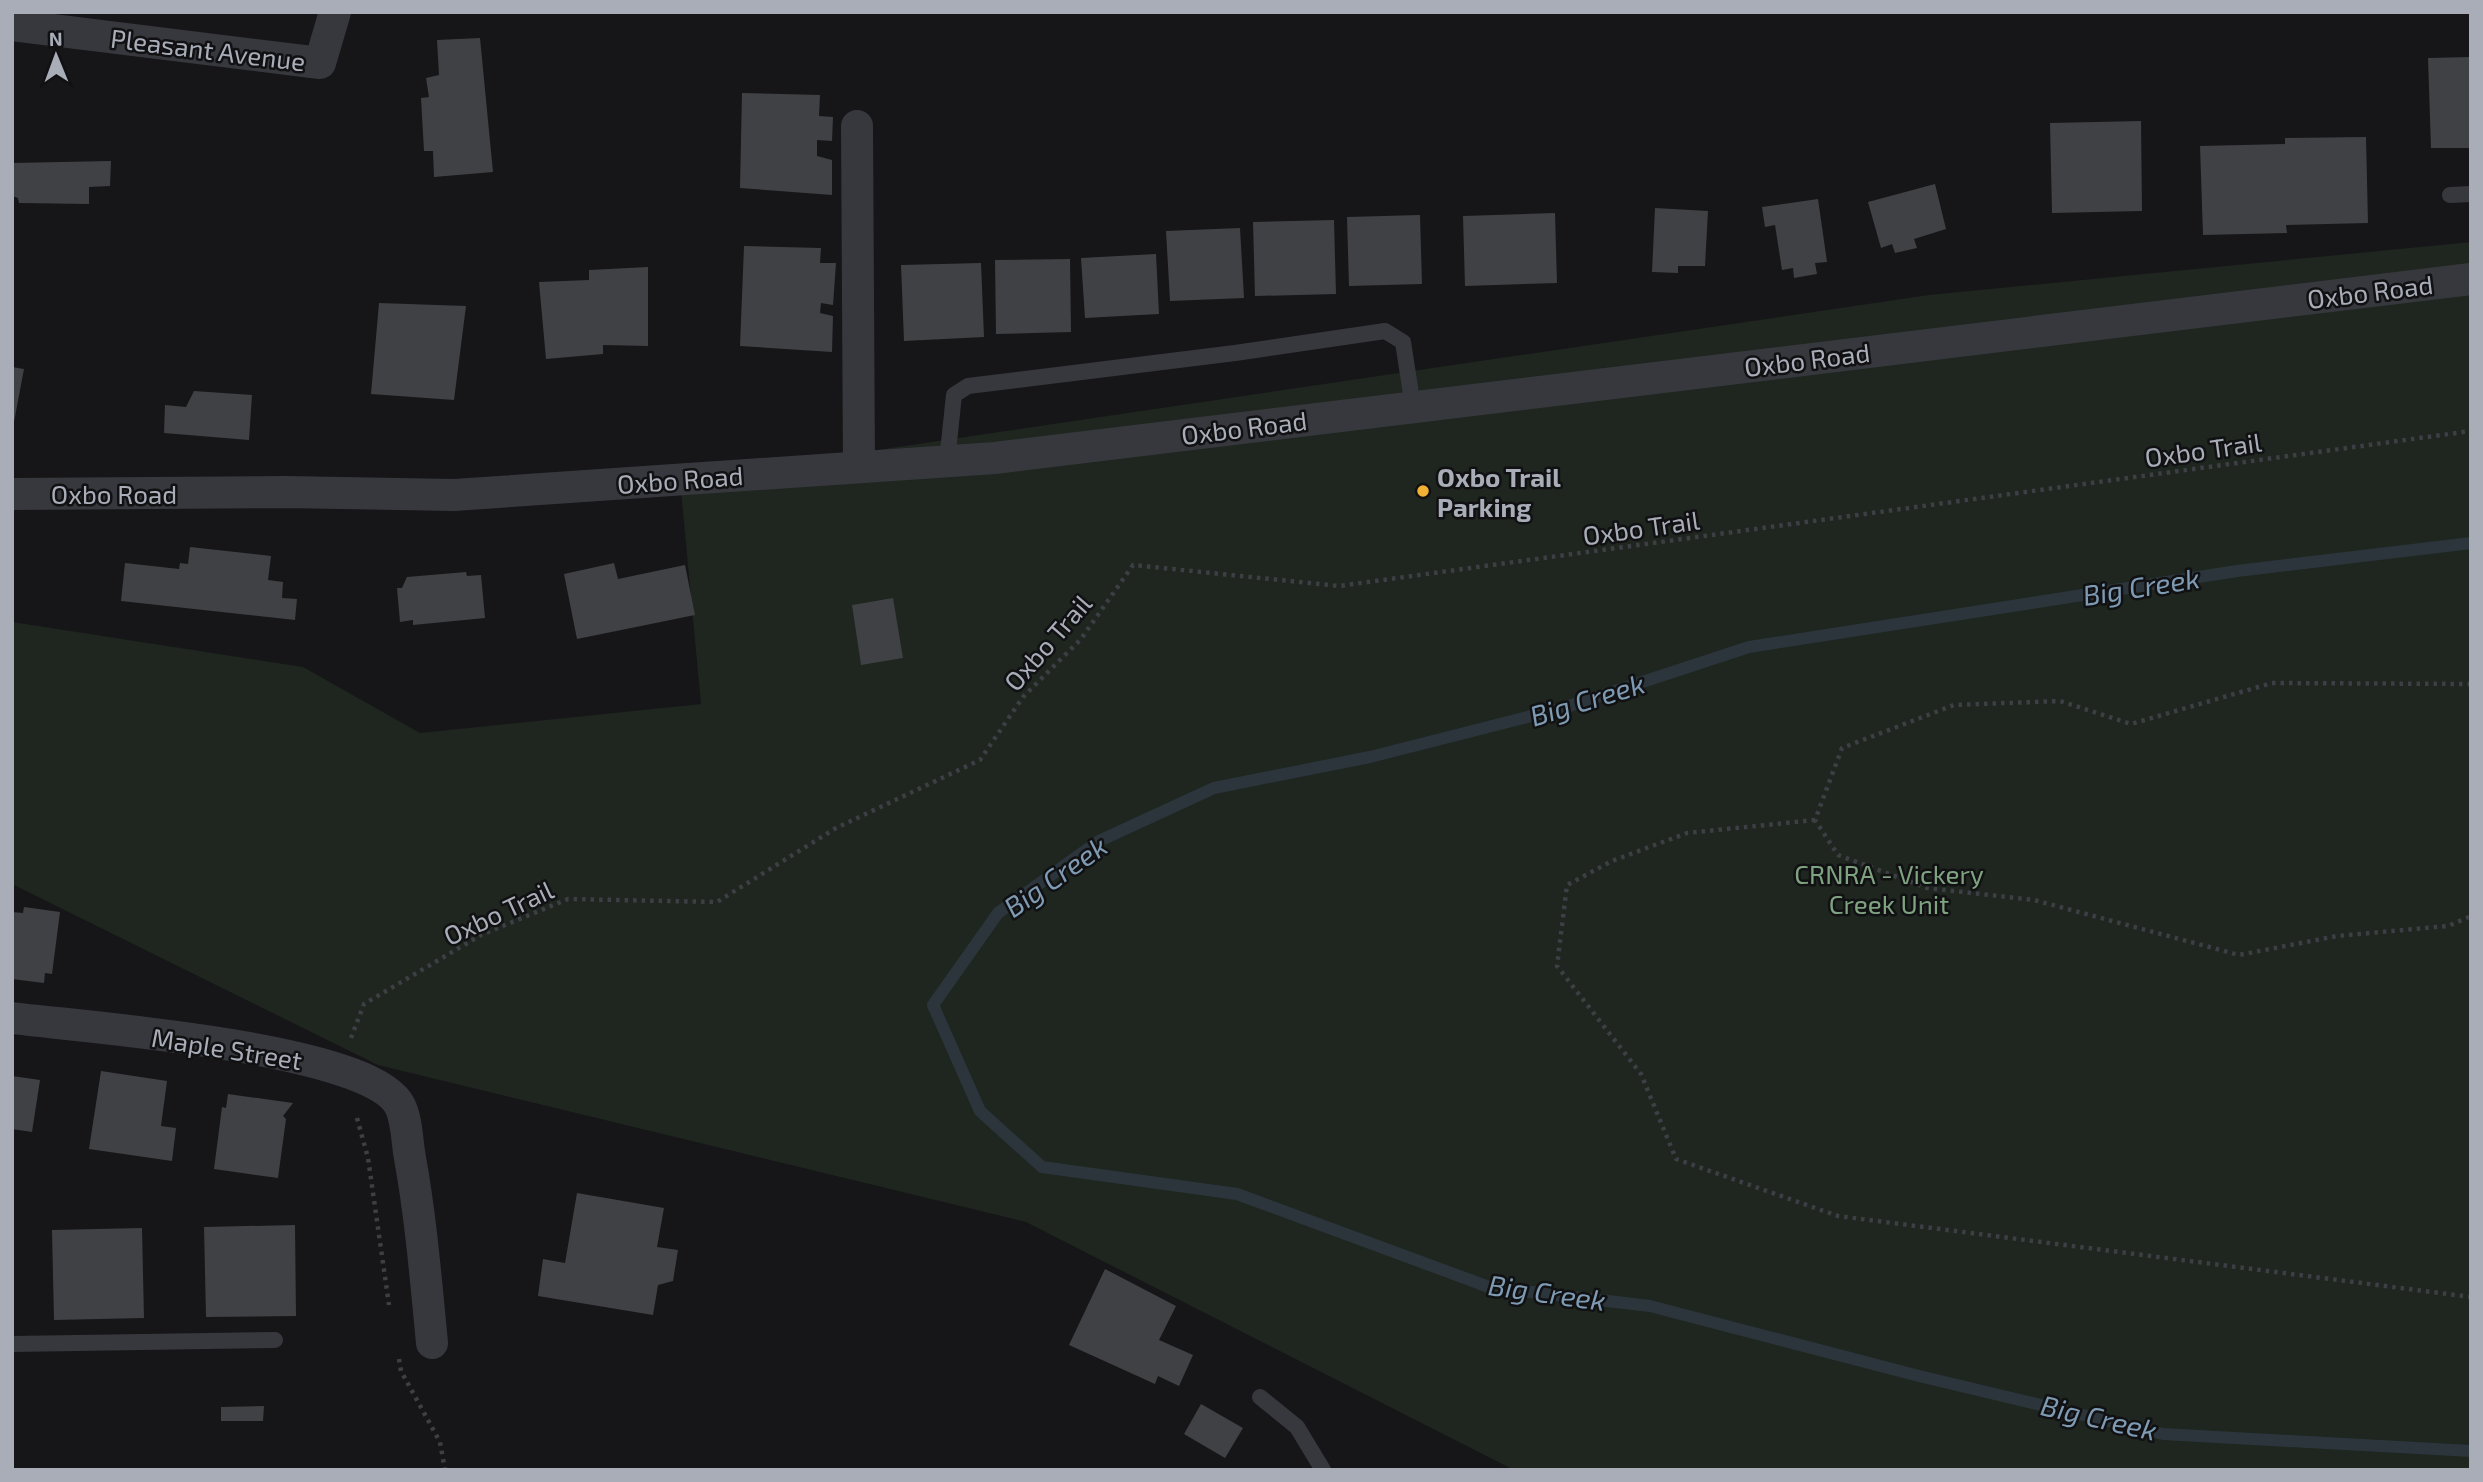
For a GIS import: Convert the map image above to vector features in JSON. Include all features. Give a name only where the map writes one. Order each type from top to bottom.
[{"type":"street","name":"Pleasant Avenue","points":[[12,25],[320,63],[335,12]]},
{"type":"street","points":[[857,126],[859,467]]},
{"type":"street","name":"Oxbo Road","points":[[12,494],[286,492],[454,495],[947,461],[2471,278]]},
{"type":"street","name":"Maple Street","points":[[12,1018],[273,1051],[344,1071],[385,1090],[402,1110],[419,1213],[432,1343]]},
{"type":"lane","points":[[2450,195],[2471,194]]},
{"type":"lane","points":[[947,461],[954,395],[968,386],[1235,353],[1385,331],[1403,342],[1413,407]]},
{"type":"lane","points":[[12,1344],[275,1339]]},
{"type":"lane","points":[[1260,1397],[1297,1427],[1323,1470]]},
{"type":"path","name":"Oxbo Trail","points":[[391,1316],[368,1158],[344,1071],[352,1034],[364,1004],[481,935],[568,899],[717,902],[836,828],[980,760],[1023,697],[1081,639],[1133,565],[1339,586],[2471,430]]},
{"type":"path","points":[[1815,820],[1842,748],[1955,705],[2060,701],[2132,724],[2273,683],[2471,684]]},
{"type":"path","points":[[1815,820],[1838,855],[1927,888],[2034,900],[2239,955],[2337,936],[2448,926],[2471,916]]},
{"type":"path","points":[[1815,820],[1687,833],[1612,860],[1567,885],[1557,966],[1641,1074],[1676,1159],[1838,1216],[2471,1297]]},
{"type":"path","points":[[398,1358],[401,1371],[440,1442],[445,1470]]},
{"type":"green space","name":"CRNRA - Vickery Creek Unit","points":[[2471,242],[2471,1470],[1514,1470],[1026,1222],[378,1065],[12,884],[12,622],[303,667],[420,733],[701,704],[680,479],[1929,295]]},
{"type":"building","points":[[480,38],[493,172],[434,177],[433,151],[424,151],[421,98],[429,97],[426,78],[439,75],[437,40]]},
{"type":"building","points":[[2471,57],[2471,148],[2431,148],[2428,58]]},
{"type":"building","points":[[742,93],[820,95],[819,116],[833,117],[832,141],[817,140],[817,156],[832,160],[832,195],[740,188]]},
{"type":"building","points":[[2141,121],[2142,211],[2052,213],[2050,123]]},
{"type":"building","points":[[2366,137],[2368,223],[2286,225],[2287,233],[2203,235],[2200,146],[2285,144],[2285,138]]},
{"type":"building","points":[[111,161],[110,186],[89,187],[89,204],[19,203],[18,198],[12,196],[12,163]]},
{"type":"building","points":[[1935,184],[1946,229],[1914,239],[1917,248],[1895,253],[1892,244],[1881,248],[1868,202]]},
{"type":"building","points":[[1818,199],[1827,262],[1815,263],[1817,274],[1794,278],[1793,268],[1782,270],[1775,225],[1765,227],[1762,207]]},
{"type":"building","points":[[1655,208],[1708,211],[1705,266],[1678,266],[1678,273],[1652,272]]},
{"type":"building","points":[[1555,213],[1557,283],[1465,286],[1463,216]]},
{"type":"building","points":[[1420,215],[1422,284],[1349,286],[1347,217]]},
{"type":"building","points":[[1334,220],[1336,294],[1255,296],[1253,222]]},
{"type":"building","points":[[1240,228],[1244,298],[1170,301],[1166,231]]},
{"type":"building","points":[[744,246],[821,248],[820,263],[836,263],[833,305],[821,303],[820,313],[833,316],[832,352],[740,346]]},
{"type":"building","points":[[1156,254],[1159,314],[1085,318],[1081,258]]},
{"type":"building","points":[[1070,259],[1071,332],[996,334],[995,260]]},
{"type":"building","points":[[981,263],[984,337],[904,341],[901,265]]},
{"type":"building","points":[[648,267],[648,346],[603,345],[603,354],[546,359],[539,282],[589,280],[589,270]]},
{"type":"building","points":[[379,303],[466,306],[454,400],[371,394]]},
{"type":"building","points":[[12,367],[24,369],[14,422],[12,422]]},
{"type":"building","points":[[194,391],[252,395],[249,440],[164,433],[165,405],[186,407]]},
{"type":"building","points":[[190,547],[271,556],[268,580],[283,582],[282,598],[297,599],[295,620],[121,601],[125,563],[179,569],[180,563],[188,564]]},
{"type":"building","points":[[614,563],[618,579],[685,565],[695,615],[577,639],[564,574]]},
{"type":"building","points":[[466,572],[467,576],[481,575],[485,618],[413,625],[413,620],[400,622],[397,588],[402,588],[407,577]]},
{"type":"building","points":[[893,598],[903,658],[861,665],[852,605]]},
{"type":"building","points":[[24,907],[60,912],[52,974],[45,973],[44,983],[12,979],[12,912],[23,913]]},
{"type":"building","points":[[101,1071],[167,1081],[161,1126],[176,1128],[172,1161],[89,1149]]},
{"type":"building","points":[[12,1076],[40,1080],[32,1132],[12,1129]]},
{"type":"building","points":[[228,1094],[293,1103],[283,1116],[286,1119],[278,1178],[214,1169],[222,1107],[226,1108]]},
{"type":"building","points":[[577,1193],[664,1208],[657,1247],[678,1250],[673,1281],[658,1285],[653,1315],[538,1296],[543,1259],[565,1263]]},
{"type":"building","points":[[295,1225],[296,1316],[206,1317],[204,1227]]},
{"type":"building","points":[[142,1228],[144,1318],[54,1320],[52,1230]]},
{"type":"building","points":[[1105,1269],[1176,1306],[1159,1340],[1193,1355],[1179,1386],[1158,1376],[1155,1384],[1069,1345]]},
{"type":"building","points":[[1201,1404],[1243,1428],[1225,1458],[1184,1434]]},
{"type":"building","points":[[264,1406],[263,1421],[221,1421],[221,1407]]},
{"type":"waterway","name":"Big Creek","points":[[2471,543],[2237,571],[1749,647],[1563,708],[1370,757],[1214,788],[1099,841],[998,913],[933,1005],[980,1111],[1042,1167],[1237,1194],[1489,1287],[1650,1306],[1919,1376],[2163,1434],[2471,1451]]},
{"type":"place","name":"Oxbo Trail Parking","points":[[1423,491]]}]
